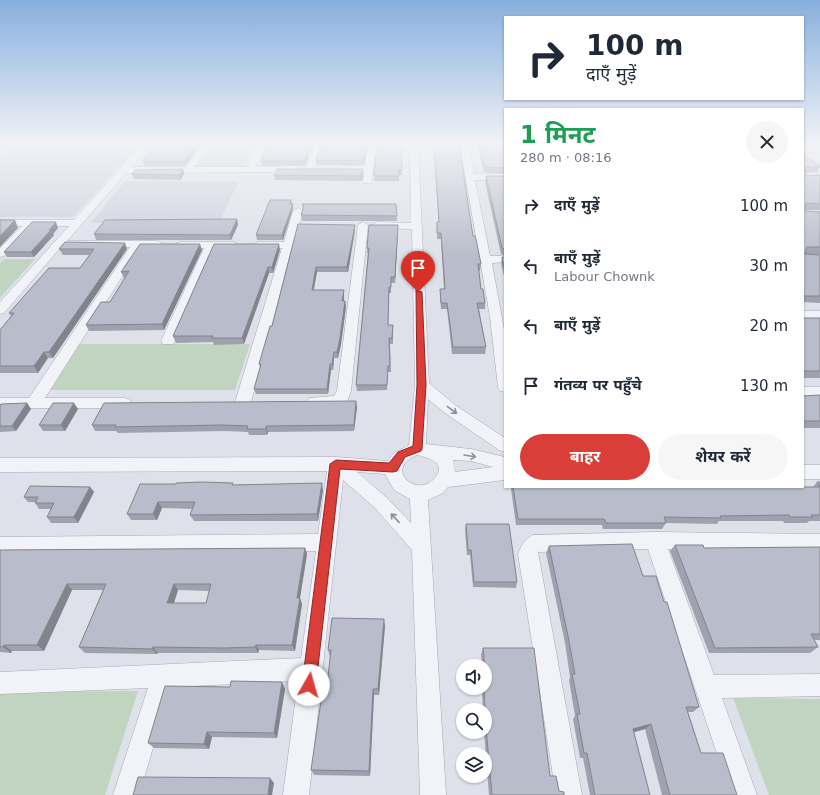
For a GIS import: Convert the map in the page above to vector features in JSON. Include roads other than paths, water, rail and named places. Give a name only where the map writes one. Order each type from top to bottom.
[{"type":"street","points":[[0,310],[114,182]]},
{"type":"street","points":[[415,182],[425,450]]},
{"type":"street","points":[[471,182],[484,260],[500,317],[504,373]]},
{"type":"street","points":[[243,402],[288,245],[298,225],[298,211]]},
{"type":"street","points":[[0,223],[77,223]]},
{"type":"street","points":[[0,254],[31,223]]},
{"type":"street","points":[[304,402],[336,401],[342,398],[360,225],[416,226]]},
{"type":"street","points":[[58,244],[288,245]]},
{"type":"street","points":[[33,404],[138,244]]},
{"type":"street","points":[[168,340],[211,245]]},
{"type":"street","points":[[484,260],[504,259]]},
{"type":"street","points":[[804,316],[820,315]]},
{"type":"street","points":[[422,385],[450,409],[504,445]]},
{"type":"street","points":[[804,392],[820,392]]},
{"type":"street","points":[[227,402],[258,402]]},
{"type":"street","points":[[0,403],[134,403]]},
{"type":"street","points":[[425,450],[446,461],[448,467],[446,480]]},
{"type":"street","points":[[504,464],[471,455],[425,450],[401,455],[396,460],[393,468],[393,475],[402,487],[419,493],[435,490],[446,480],[504,473]]},
{"type":"street","points":[[0,465],[336,464],[393,468]]},
{"type":"street","points":[[296,795],[336,464]]},
{"type":"street","points":[[336,464],[381,503],[421,546]]},
{"type":"street","points":[[804,472],[820,472]]},
{"type":"street","points":[[419,493],[433,795]]},
{"type":"street","points":[[569,795],[528,554],[533,544],[655,540],[820,542]]},
{"type":"street","points":[[655,540],[744,795]]},
{"type":"street","points":[[0,546],[326,542]]},
{"type":"street","points":[[0,682],[311,669]]},
{"type":"street","points":[[126,795],[163,675]]},
{"type":"street","points":[[706,688],[820,685]]}]
